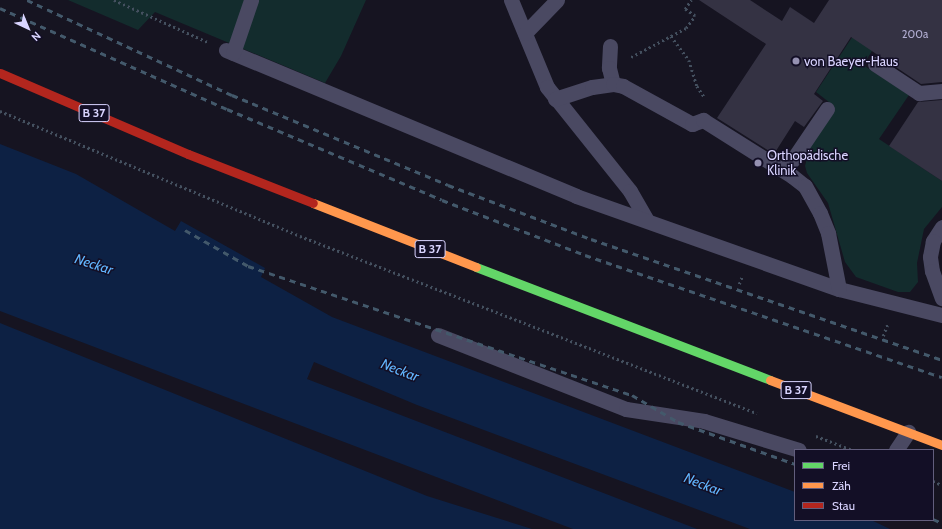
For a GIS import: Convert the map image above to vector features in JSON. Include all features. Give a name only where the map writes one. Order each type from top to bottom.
[{"type":"main road","name":"B 37","points":[[0,73],[188,154],[671,343],[942,446]]},
{"type":"lane","points":[[251,0],[230,52],[576,196],[646,219],[742,256],[839,289],[942,315]]},
{"type":"lane","points":[[511,0],[547,87],[555,99],[630,191],[646,219]]},
{"type":"lane","points":[[525,33],[557,0]]},
{"type":"lane","points":[[610,46],[609,68],[612,84]]},
{"type":"lane","points":[[876,64],[919,93],[942,91]]},
{"type":"lane","points":[[555,99],[612,84],[637,92],[692,124],[703,120],[785,172],[805,186],[820,213],[828,233],[839,289]]},
{"type":"lane","points":[[785,172],[827,109]]},
{"type":"lane","points":[[942,227],[933,241],[930,257],[932,271],[942,298]]},
{"type":"lane","points":[[438,335],[626,409],[704,422],[796,449]]},
{"type":"lane","points":[[897,449],[914,435]]},
{"type":"path","points":[[114,0],[230,52]]},
{"type":"path","points":[[609,68],[686,28],[695,16],[685,9],[691,0]]},
{"type":"path","points":[[671,36],[690,60],[699,92],[709,102]]},
{"type":"path","points":[[0,111],[300,236],[764,416]]},
{"type":"path","points":[[809,433],[850,449]]},
{"type":"green space","points":[[68,0],[366,0],[341,56],[325,83],[155,12],[138,30]]},
{"type":"green space","points":[[872,7],[894,17],[863,65],[909,95],[879,139],[942,181],[942,207],[924,229],[917,263],[918,282],[910,292],[898,292],[856,277],[845,262],[828,203],[807,173],[805,166],[810,147],[834,106],[816,92]]},
{"type":"water","name":"Neckar","points":[[0,144],[76,174],[175,231],[181,221],[265,268],[261,277],[332,317],[794,492],[794,521],[873,521],[890,529],[750,529],[417,405],[314,362],[307,379],[697,529],[573,529],[0,311]]},
{"type":"water","points":[[0,323],[427,496],[532,529],[0,529]]},
{"type":"building","points":[[699,0],[750,0],[782,21],[790,7],[814,23],[829,0],[942,0],[942,82],[921,84],[851,37],[814,94],[823,101],[804,127],[795,121],[774,154],[717,118],[766,44]]},
{"type":"building","points":[[942,100],[942,181],[889,146],[918,102]]},
{"type":"railway","points":[[27,0],[232,95],[448,185],[591,239],[942,360]]},
{"type":"railway","points":[[0,8],[227,109],[442,200],[585,255],[942,377]]},
{"type":"railway","points":[[185,230],[248,266],[632,395],[678,422],[794,464]]},
{"type":"railway","points":[[934,519],[942,523]]},
{"type":"traffic: fast","points":[[476,267],[770,380]]},
{"type":"traffic: slow","points":[[313,203],[476,267]]},
{"type":"traffic: slow","points":[[770,380],[942,445]]},
{"type":"traffic: jam","points":[[0,73],[188,154],[313,203]]},
{"type":"place","name":"von Baeyer-Haus","points":[[796,61]]},
{"type":"place","name":"Orthopädische Klinik","points":[[758,163]]}]
